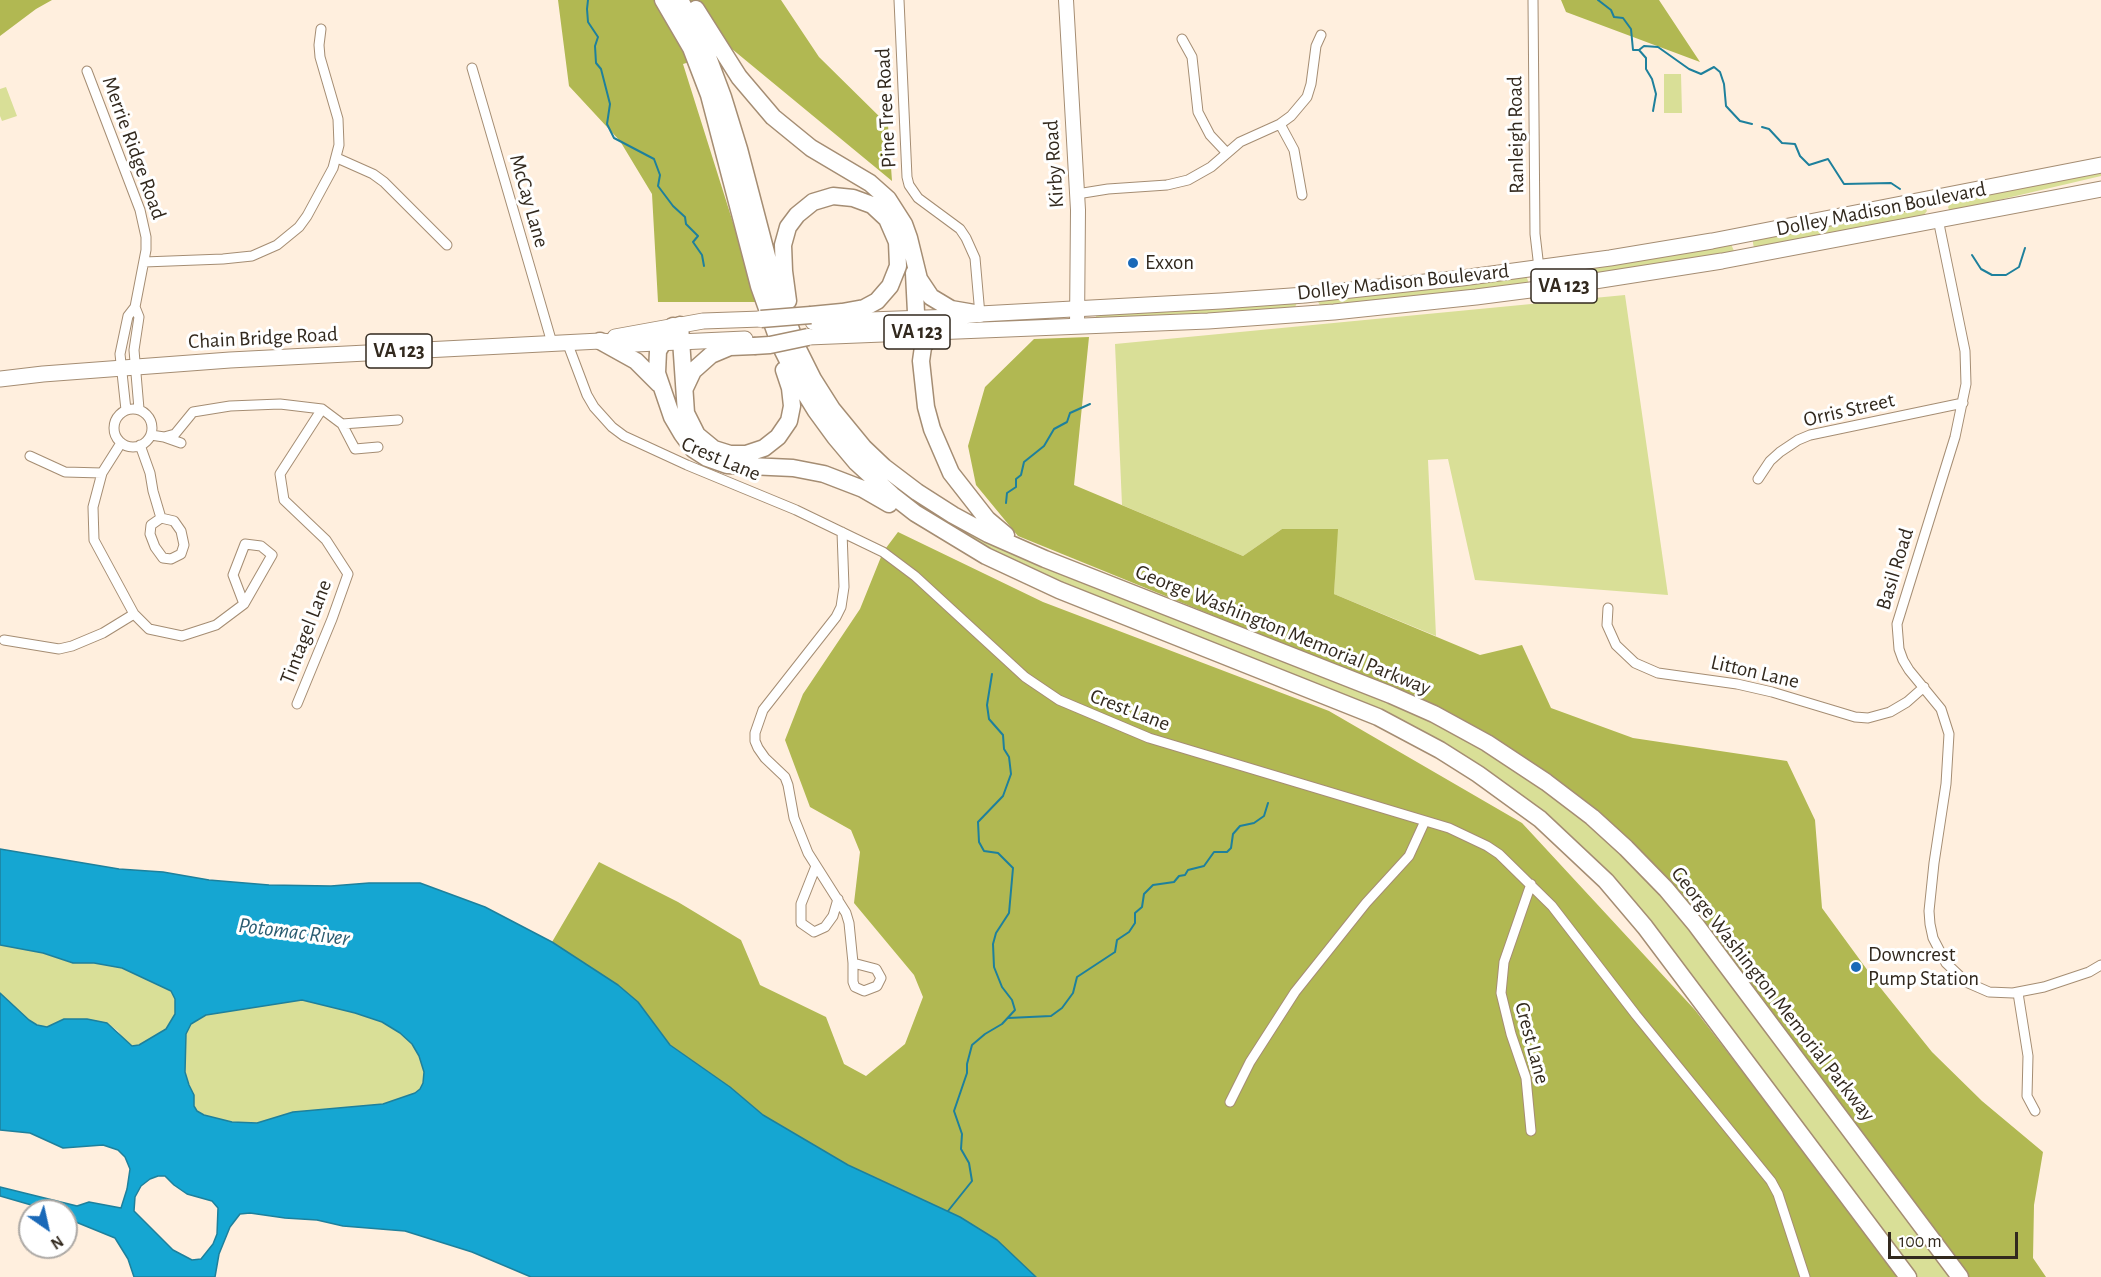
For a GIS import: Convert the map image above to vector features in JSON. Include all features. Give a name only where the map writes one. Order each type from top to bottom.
[{"type":"highway","points":[[663,0],[691,48],[709,95],[775,348],[792,398],[790,416],[781,433],[768,446],[750,453],[730,454],[714,449],[701,439],[689,422],[685,408],[678,331]]},
{"type":"highway","name":"George Washington Memorial Parkway","points":[[680,0],[702,41],[723,97],[739,149],[771,274],[810,332],[813,379],[840,420],[860,444],[884,467],[916,492],[953,515],[1001,540],[1434,714],[1528,769],[1593,818],[1666,889],[1696,925],[1960,1277]]},
{"type":"highway","points":[[691,0],[739,77],[764,109],[805,144],[863,178],[888,199],[904,224],[919,279],[931,297],[981,322]]},
{"type":"highway","points":[[684,389],[693,371],[711,355],[730,347],[753,343],[770,345],[810,332],[848,312],[868,306],[884,294],[893,281],[898,261],[896,237],[883,215],[868,203],[849,196],[823,198],[801,211],[789,227],[784,241],[783,259],[810,332]]},
{"type":"highway","points":[[914,258],[922,327],[921,361],[926,407],[945,461],[968,496],[1000,532],[1045,559]]},
{"type":"highway","points":[[759,286],[783,351],[800,385],[825,425],[880,485],[903,505],[943,532],[993,560],[1059,590],[1378,717],[1469,768],[1540,819],[1606,881],[1645,927],[1908,1277]]},
{"type":"highway","points":[[752,319],[810,332]]},
{"type":"highway","points":[[678,331],[662,343],[656,360],[659,384],[682,434],[693,448],[707,458],[734,466],[793,468],[834,477],[863,489],[905,515],[943,532]]},
{"type":"highway","points":[[600,340],[636,361],[659,384]]},
{"type":"main road","name":"Kirby Road","points":[[1066,0],[1077,194],[1079,255],[1077,326]]},
{"type":"main road","name":"Dolley Madison Boulevard","points":[[810,332],[922,327],[981,322],[1077,309],[1305,295],[1539,268],[1743,235],[2101,165]]},
{"type":"main road","name":"Dolley Madison Boulevard","points":[[922,327],[981,322],[1077,326],[1308,314],[1542,289],[1746,256],[2101,189]]},
{"type":"main road","points":[[1933,198],[1938,219]]},
{"type":"main road","points":[[1743,235],[1746,256]]},
{"type":"main road","points":[[1539,268],[1542,289]]},
{"type":"main road","points":[[1305,295],[1308,314]]},
{"type":"main road","name":"Chain Bridge Road","points":[[0,379],[127,367],[600,340],[752,319]]},
{"type":"main road","name":"Chain Bridge Road","points":[[678,331],[753,343]]},
{"type":"main road","name":"Chain Bridge Road","points":[[600,340],[635,344],[662,343]]},
{"type":"street","name":"Pine Tree Road","points":[[899,0],[909,185],[918,198],[960,230],[966,238],[975,258],[981,322]]},
{"type":"street","name":"Ranleigh Road","points":[[1533,0],[1535,234],[1539,268]]},
{"type":"street","points":[[144,262],[252,256],[278,245],[294,232],[307,216],[337,158],[340,132],[320,57],[321,29]]},
{"type":"street","points":[[1077,194],[1177,183],[1200,174],[1226,152],[1254,134],[1280,124],[1291,116],[1307,97],[1316,46],[1322,35]]},
{"type":"street","points":[[1182,39],[1192,57],[1198,112],[1210,135],[1226,152]]},
{"type":"street","name":"McCay Lane","points":[[472,68],[560,343]]},
{"type":"street","name":"Merrie Ridge Road","points":[[87,71],[145,224],[144,262],[135,307],[128,316],[120,354],[127,367]]},
{"type":"street","points":[[1280,124],[1294,150],[1302,195]]},
{"type":"street","points":[[337,158],[373,174],[384,182],[447,245]]},
{"type":"street","name":"Basil Road","points":[[1938,219],[1965,351],[1966,384],[1955,437],[1897,624],[1899,649],[1903,660],[1941,709],[1949,734],[1946,784],[1929,911],[1933,938],[1946,963],[1966,982],[1989,992],[2018,993],[2067,980],[2101,965]]},
{"type":"street","name":"Merrie Ridge Road","points":[[127,367],[134,350],[139,317],[135,307]]},
{"type":"street","name":"Crest Lane","points":[[560,343],[594,407],[612,428],[624,436],[687,465],[795,510],[883,552],[902,565],[1025,677],[1074,708],[1149,738],[1449,828],[1487,846],[1508,862],[1531,884],[1504,962],[1501,993],[1508,1026],[1526,1078],[1531,1131]]},
{"type":"street","points":[[127,367],[139,409]]},
{"type":"street","points":[[126,410],[127,367]]},
{"type":"street","name":"Orris Street","points":[[1758,478],[1770,461],[1780,452],[1810,435],[1963,403]]},
{"type":"street","points":[[164,437],[175,434],[193,412],[230,406],[280,404],[322,409],[342,424],[355,449],[378,447]]},
{"type":"street","points":[[139,409],[151,422],[151,435],[140,446],[132,447],[117,439],[114,426],[119,414],[126,410],[139,409]]},
{"type":"street","name":"Tintagel Lane","points":[[297,704],[348,574],[326,540],[284,500],[280,474],[322,409]]},
{"type":"street","points":[[342,424],[398,420]]},
{"type":"street","points":[[151,435],[181,442]]},
{"type":"street","points":[[122,443],[102,472],[93,507],[94,540],[134,614],[149,629],[182,636],[216,626],[244,604],[273,555],[261,546],[245,544],[233,575],[244,604]]},
{"type":"street","points":[[140,446],[150,473],[161,518]]},
{"type":"street","points":[[30,456],[64,472],[102,472]]},
{"type":"street","points":[[161,518],[174,521],[181,531],[183,545],[181,554],[171,560],[163,558],[150,534],[151,525],[161,518]]},
{"type":"street","points":[[842,532],[844,587],[841,607],[836,617],[768,702],[755,734],[758,748],[765,758],[779,770],[788,785],[794,818],[808,853],[838,899],[849,923],[853,963]]},
{"type":"street","name":"Litton Lane","points":[[1608,608],[1607,625],[1616,645],[1635,663],[1658,673],[1737,684],[1855,717],[1868,718],[1890,712],[1907,702],[1924,687]]},
{"type":"street","points":[[4,640],[59,649],[104,633],[134,614]]},
{"type":"street","points":[[1230,1102],[1250,1062],[1287,1002],[1339,935],[1409,856],[1425,821]]},
{"type":"street","points":[[816,866],[801,904],[801,923],[814,932],[825,927],[833,916],[838,899]]},
{"type":"street","points":[[1531,884],[1552,906],[1636,1015],[1772,1181],[1805,1277]]},
{"type":"street","points":[[2018,993],[2028,1056],[2027,1096],[2035,1111]]},
{"type":"green space","points":[[0,0],[52,0],[0,36]]},
{"type":"green space","points":[[558,0],[781,0],[819,57],[888,125],[892,181],[732,49],[683,64],[758,302],[658,302],[652,194],[620,141],[569,86]]},
{"type":"green space","points":[[1561,0],[1659,0],[1700,62],[1566,12]]},
{"type":"green space","points":[[1664,74],[1681,74],[1682,113],[1664,113]]},
{"type":"green space","points":[[6,87],[17,116],[2,121],[0,89]]},
{"type":"green space","points":[[2101,170],[2101,176],[1956,210],[1949,210],[1948,207],[1951,203]]},
{"type":"green space","points":[[1924,205],[1927,211],[1922,217],[1754,248],[1753,240]]},
{"type":"green space","points":[[1731,244],[1734,251],[1731,254],[1554,281],[1549,275],[1551,272]]},
{"type":"green space","points":[[1526,275],[1529,284],[1321,307],[1317,300]]},
{"type":"green space","points":[[1625,295],[1668,595],[1475,580],[1448,459],[1428,460],[1436,636],[1334,594],[1337,529],[1282,529],[1243,556],[1122,505],[1115,344]]},
{"type":"green space","points":[[1297,303],[1295,307],[1238,313],[1098,319],[1094,314]]},
{"type":"green space","points":[[1089,337],[1074,485],[1243,556],[1282,529],[1338,529],[1334,594],[1480,655],[1522,645],[1551,708],[1633,738],[1787,761],[1815,820],[1822,908],[1879,986],[1932,1052],[1982,1101],[2043,1152],[2034,1205],[2033,1258],[2046,1277],[1966,1277],[1709,932],[1554,781],[1244,628],[1018,536],[976,485],[968,446],[985,387],[1034,339]]},
{"type":"green space","points":[[858,448],[917,497],[1428,716],[1542,784],[1653,881],[1955,1277],[1916,1277],[1657,933],[1456,753],[1023,569],[951,531],[891,490]]},
{"type":"green space","points":[[898,532],[1043,602],[1329,711],[1522,823],[1695,1010],[1901,1277],[1036,1277],[997,1240],[960,1217],[848,1165],[763,1115],[730,1087],[670,1045],[618,985],[552,942],[599,862],[678,902],[741,940],[760,985],[826,1017],[844,1064],[866,1076],[905,1044],[923,997],[914,975],[854,903],[860,852],[851,830],[810,807],[785,740],[803,694],[860,609],[883,552]]},
{"type":"green space","points":[[0,945],[43,953],[72,963],[94,963],[122,968],[171,991],[176,999],[175,1014],[167,1029],[139,1045],[132,1046],[107,1023],[87,1019],[64,1019],[47,1027],[37,1025],[0,993]]},
{"type":"green space","points":[[302,1000],[382,1022],[400,1033],[412,1044],[419,1056],[424,1072],[420,1089],[415,1093],[383,1104],[293,1112],[257,1123],[232,1122],[197,1111],[194,1106],[194,1095],[185,1072],[186,1034],[191,1024],[206,1015]]},
{"type":"water","name":"Potomac River","points":[[0,849],[119,869],[269,885],[331,886],[420,883],[485,907],[552,942],[618,985],[638,1002],[670,1045],[730,1087],[763,1115],[848,1165],[960,1217],[997,1240],[1036,1277],[531,1277],[472,1252],[405,1231],[343,1226],[317,1220],[250,1213],[240,1214],[230,1227],[219,1254],[215,1277],[134,1277],[128,1259],[115,1238],[78,1223],[78,1206],[89,1202],[121,1208],[130,1169],[125,1157],[118,1150],[103,1145],[63,1148],[30,1133],[0,1130],[0,993],[37,1025],[47,1027],[64,1019],[87,1019],[107,1023],[132,1046],[139,1045],[166,1029],[175,1014],[175,999],[171,991],[122,968],[94,963],[73,963],[43,953],[0,945]],"holes":[[[302,1000],[382,1022],[412,1044],[424,1072],[420,1089],[415,1093],[383,1104],[293,1112],[257,1123],[232,1122],[204,1115],[194,1106],[194,1095],[185,1072],[186,1034],[191,1024],[206,1015]],[[165,1176],[187,1194],[212,1201],[218,1208],[217,1234],[213,1244],[201,1259],[192,1260],[173,1250],[134,1211],[135,1197],[141,1186],[150,1179]]]},
{"type":"water","points":[[0,1187],[49,1199],[18,1199],[18,1201],[0,1196]]},
{"type":"waterway","points":[[588,0],[588,22],[598,37],[595,46],[596,63],[601,69],[610,104],[607,124],[614,138],[654,159],[660,175],[658,186],[673,206],[685,217],[686,224],[698,236],[693,242],[702,255],[704,266]]},
{"type":"waterway","points":[[1598,0],[1611,10],[1614,17],[1623,18],[1631,29],[1633,50],[1639,50],[1644,46],[1658,47],[1689,69],[1701,74],[1714,67],[1720,72],[1724,84],[1726,106],[1740,121],[1752,124]]},
{"type":"waterway","points":[[1639,50],[1646,58],[1646,69],[1652,79],[1656,94],[1653,111]]},
{"type":"waterway","points":[[1762,127],[1769,129],[1782,143],[1795,144],[1800,156],[1809,165],[1828,159],[1844,184],[1891,183],[1900,189]]},
{"type":"waterway","points":[[1972,255],[1981,269],[1992,275],[2006,275],[2019,267],[2025,248]]},
{"type":"waterway","points":[[1006,503],[1007,493],[1016,487],[1016,479],[1021,475],[1024,462],[1044,446],[1054,429],[1067,422],[1070,413],[1090,404]]},
{"type":"waterway","points":[[948,1211],[972,1181],[969,1163],[961,1149],[962,1134],[954,1111],[967,1073],[972,1045],[1002,1024],[1015,1010],[994,967],[993,944],[996,933],[1009,913],[1013,868],[998,853],[984,851],[979,842],[978,822],[1003,796],[1011,774],[1009,757],[1004,749],[1003,735],[989,719],[987,705],[992,674]]},
{"type":"waterway","points":[[1008,1018],[1051,1016],[1062,1008],[1073,993],[1077,977],[1115,952],[1117,940],[1129,932],[1135,923],[1135,913],[1142,907],[1144,894],[1153,885],[1174,882],[1179,876],[1185,875],[1188,870],[1204,866],[1214,852],[1227,852],[1231,848],[1233,834],[1240,826],[1254,823],[1264,816],[1268,803]]},
{"type":"place","name":"Exxon","points":[[1133,263]]},
{"type":"place","name":"Downcrest Pump Station","points":[[1856,967]]}]
